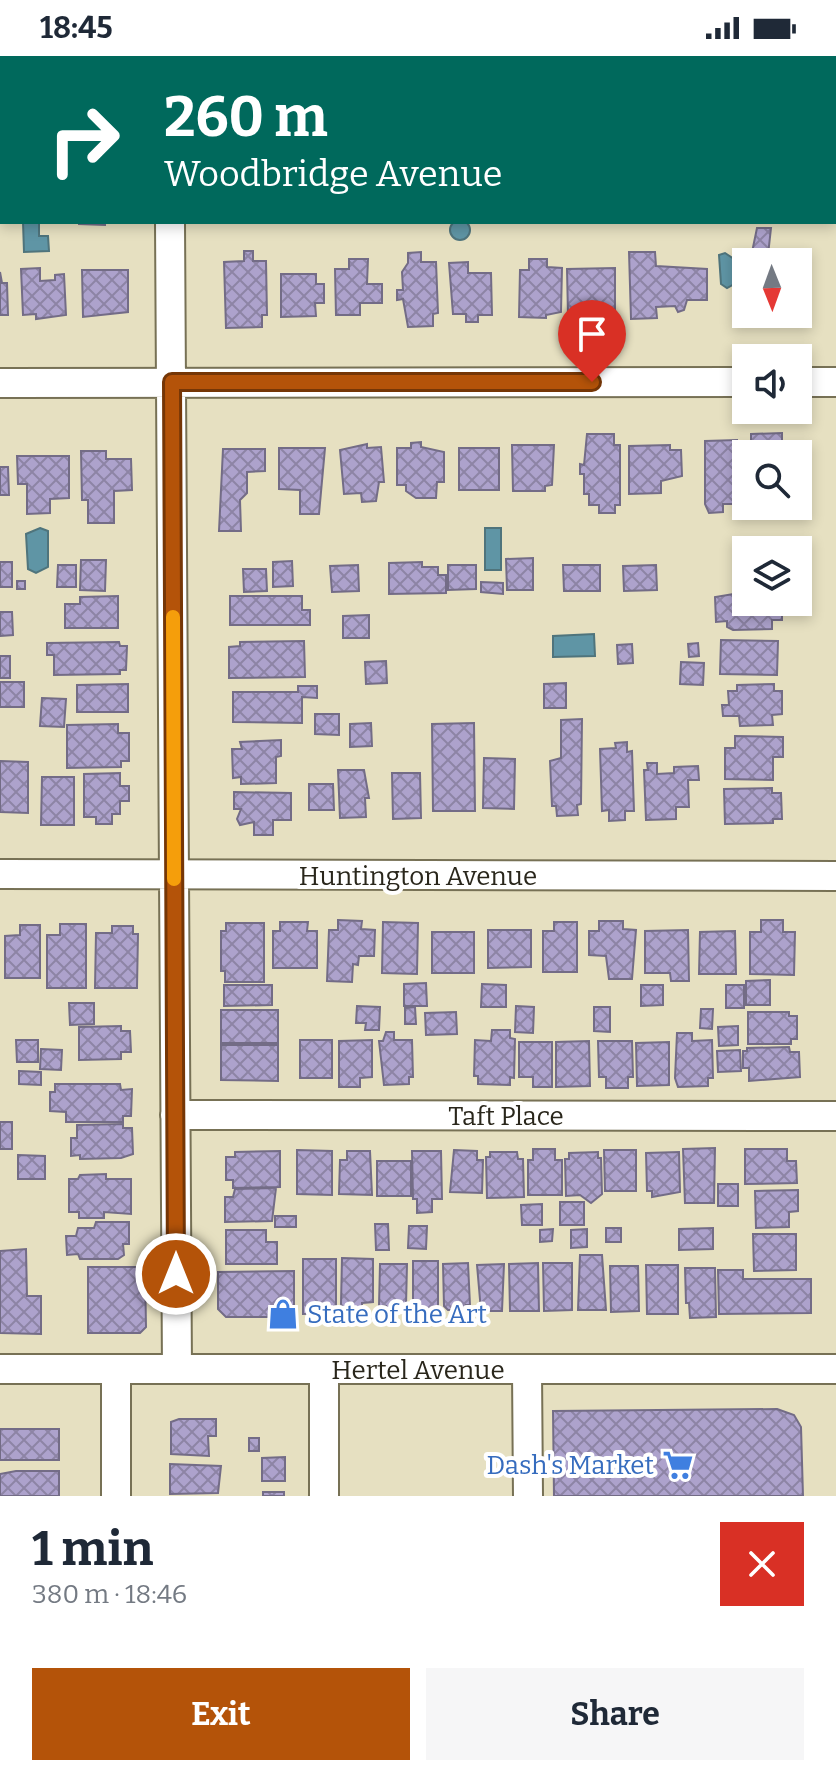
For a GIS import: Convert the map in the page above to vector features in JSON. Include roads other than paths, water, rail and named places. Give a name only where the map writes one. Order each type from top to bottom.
[{"type":"street","points":[[170,224],[177,1369]]},
{"type":"street","points":[[0,383],[732,382]]},
{"type":"street","points":[[812,382],[836,382]]},
{"type":"street","name":"Huntington Avenue","points":[[0,874],[836,876]]},
{"type":"street","name":"Taft Place","points":[[175,1115],[836,1116]]},
{"type":"street","name":"Hertel Avenue","points":[[0,1369],[836,1369]]},
{"type":"street","points":[[116,1369],[116,1496]]},
{"type":"street","points":[[324,1370],[324,1496]]},
{"type":"street","points":[[527,1371],[528,1496]]},
{"type":"water","points":[[23,224],[39,224],[39,236],[48,236],[49,251],[24,252]]},
{"type":"water","points":[[452,224],[469,226],[469,234],[464,239],[456,239],[451,234]]},
{"type":"water","points":[[725,253],[732,258],[732,285],[727,288],[721,284],[719,255]]},
{"type":"water","points":[[40,528],[48,531],[48,567],[36,573],[28,569],[26,534]]},
{"type":"water","points":[[485,528],[501,528],[501,570],[485,570]]},
{"type":"water","points":[[594,634],[595,656],[553,657],[553,636]]},
{"type":"place","name":"State of the Art","points":[[283,1314]]},
{"type":"place","name":"Dash's Market","points":[[678,1465]]}]
